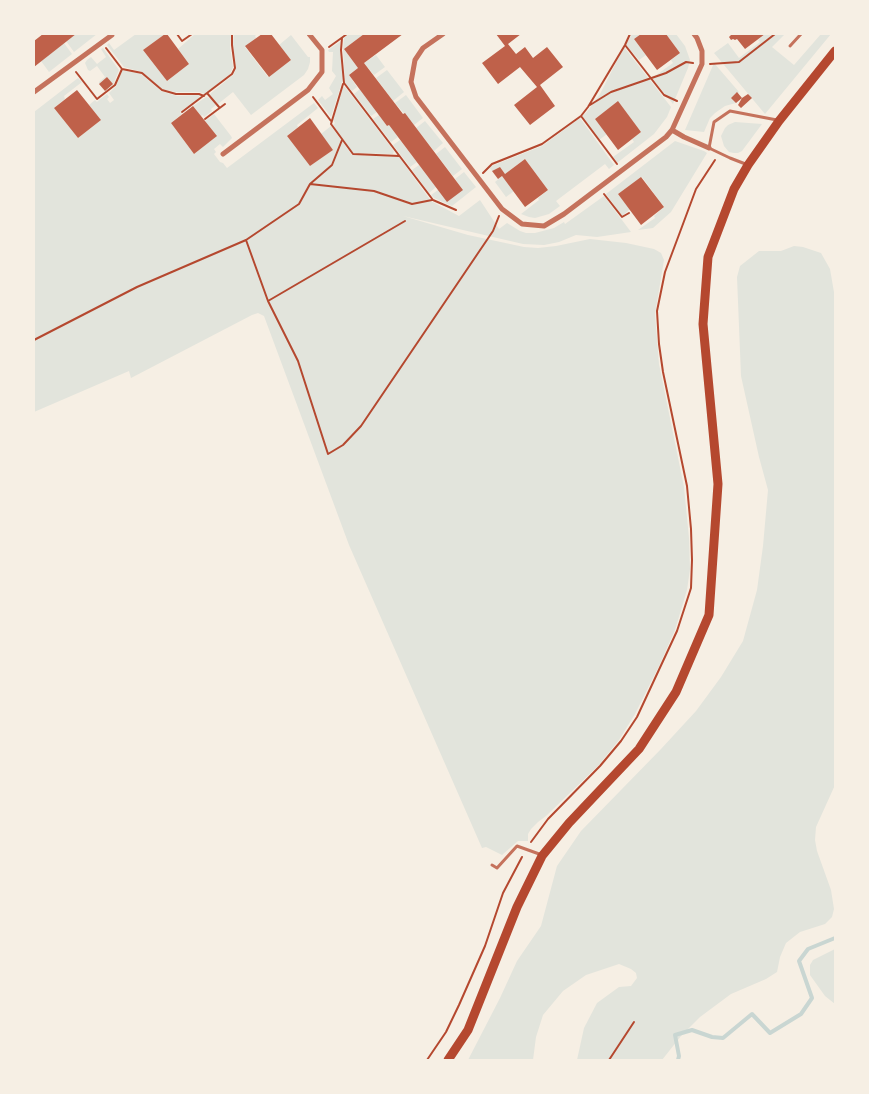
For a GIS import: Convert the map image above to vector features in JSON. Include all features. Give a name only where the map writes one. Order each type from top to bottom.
[{"type":"main road","points":[[448,1060],[468,1030],[517,907],[542,856],[569,823],[639,749],[676,692],[709,615],[718,484],[703,324],[708,257],[734,189],[748,165],[779,120],[835,51]]},
{"type":"street","points":[[34,92],[112,34]]},
{"type":"street","points":[[223,154],[308,90],[322,72],[322,50],[309,34]]},
{"type":"street","points":[[443,34],[424,48],[415,60],[411,82],[416,97],[502,209],[522,224],[544,226],[564,214],[666,137],[672,130],[702,64],[702,51],[694,34]]},
{"type":"street","points":[[672,130],[709,148]]},
{"type":"lane","points":[[790,46],[801,34]]},
{"type":"lane","points":[[748,165],[709,148],[714,122],[730,111],[779,120]]},
{"type":"lane","points":[[492,865],[497,868],[517,846],[542,856]]},
{"type":"path","points":[[177,34],[182,41],[192,34]]},
{"type":"path","points":[[182,112],[232,74],[235,68],[232,34]]},
{"type":"path","points":[[322,50],[348,34]]},
{"type":"path","points":[[477,177],[492,164],[542,144],[581,116],[630,34]]},
{"type":"path","points":[[588,107],[611,92],[666,72],[686,62],[702,64],[739,62],[775,34]]},
{"type":"path","points":[[331,122],[344,83],[341,50],[342,38]]},
{"type":"path","points":[[102,42],[122,69],[142,73],[162,90],[176,94],[199,94],[204,96]]},
{"type":"path","points":[[625,45],[664,95],[684,103]]},
{"type":"path","points":[[70,65],[97,100],[115,85],[122,69]]},
{"type":"path","points":[[344,83],[433,200],[456,210]]},
{"type":"path","points":[[308,90],[353,154],[399,156]]},
{"type":"path","points":[[208,93],[219,108]]},
{"type":"path","points":[[205,119],[225,104]]},
{"type":"path","points":[[581,116],[622,170]]},
{"type":"path","points":[[34,340],[137,287],[246,240],[299,204],[310,184],[332,165],[342,140]]},
{"type":"path","points":[[428,1060],[446,1032],[459,1005],[485,946],[502,893],[526,849],[548,818],[600,766],[621,741],[637,717],[677,631],[691,588],[692,545],[687,486],[663,372],[657,311],[665,272],[696,189],[719,153]]},
{"type":"path","points":[[310,184],[374,191],[412,204],[433,200]]},
{"type":"path","points":[[599,187],[622,217],[629,213]]},
{"type":"path","points":[[246,240],[268,301],[298,362],[328,454],[343,445],[360,426],[494,231],[502,209]]},
{"type":"path","points":[[268,301],[405,221]]},
{"type":"path","points":[[609,1060],[634,1022]]},
{"type":"shaded area","points":[[76,34],[97,34],[74,52],[66,41]]},
{"type":"shaded area","points":[[136,34],[165,34],[143,50],[167,81],[189,64],[178,49],[195,34],[231,34],[230,47],[233,67],[230,74],[205,94],[162,89],[142,72],[124,67],[107,45],[109,43],[114,50]]},
{"type":"shaded area","points":[[234,34],[257,34],[256,38],[245,47],[268,77],[291,60],[279,45],[291,35],[308,57],[310,57],[308,69],[304,75],[251,115],[233,92],[218,104],[210,95],[233,75],[235,71]]},
{"type":"shaded area","points":[[349,34],[364,34],[344,49],[358,68],[349,75],[357,87],[352,91],[345,83],[343,50],[344,38]]},
{"type":"shaded area","points":[[632,34],[641,34],[634,39],[646,55],[639,60],[626,45]]},
{"type":"shaded area","points":[[666,34],[676,34],[685,46],[690,60],[673,104],[652,78],[673,63],[671,60],[680,53]]},
{"type":"shaded area","points":[[765,34],[785,34],[772,47],[794,65],[821,34],[831,34],[765,114],[714,53],[728,43],[739,58],[760,42],[758,40]]},
{"type":"shaded area","points":[[341,41],[343,79],[331,117],[318,100],[322,96],[325,100],[333,94],[329,88],[336,76],[332,71],[333,52],[328,50]]},
{"type":"shaded area","points":[[64,43],[72,54],[49,72],[41,61]]},
{"type":"shaded area","points":[[624,47],[671,107],[667,117],[654,134],[617,163],[613,157],[634,142],[632,139],[641,132],[618,102],[595,119],[607,134],[599,140],[582,116],[600,94]]},
{"type":"shaded area","points":[[103,48],[119,70],[113,85],[105,92],[113,84],[107,77],[99,84],[105,77],[97,66],[90,71],[85,63],[91,57],[97,64],[106,57],[101,49]]},
{"type":"shaded area","points":[[376,55],[385,67],[374,75],[364,63]]},
{"type":"shaded area","points":[[714,63],[739,92],[732,98],[736,103],[725,106],[715,113],[710,118],[704,132],[685,130]]},
{"type":"shaded area","points":[[123,70],[141,74],[161,91],[177,96],[199,95],[199,98],[180,112],[182,114],[171,123],[194,154],[216,136],[205,121],[214,114],[232,138],[223,147],[220,144],[214,149],[216,152],[214,154],[227,168],[314,103],[318,108],[287,136],[310,166],[333,150],[321,134],[331,126],[352,155],[399,157],[431,201],[459,216],[480,200],[499,229],[507,223],[520,231],[535,233],[554,228],[564,222],[565,224],[604,196],[631,232],[597,237],[576,235],[559,242],[544,245],[523,244],[403,216],[468,235],[524,247],[556,246],[590,239],[626,243],[654,249],[661,253],[664,260],[655,314],[659,364],[684,487],[690,569],[687,590],[675,630],[659,666],[635,714],[619,740],[598,766],[531,829],[528,834],[528,841],[518,841],[502,855],[486,847],[482,848],[349,545],[264,316],[258,313],[252,315],[131,378],[129,371],[34,412],[34,112],[78,78],[82,82],[64,96],[65,99],[54,108],[78,138],[101,120],[89,105],[95,100],[97,102],[107,94],[109,97],[107,99],[110,103],[114,100],[109,93],[116,86]]},
{"type":"shaded area","points":[[387,70],[404,92],[393,101],[376,78]]},
{"type":"shaded area","points":[[343,87],[345,87],[394,151],[393,154],[353,153],[333,125]]},
{"type":"shaded area","points":[[360,89],[377,112],[371,116],[354,94]]},
{"type":"shaded area","points":[[406,95],[423,118],[414,125],[395,103]]},
{"type":"shaded area","points":[[206,97],[210,98],[216,105],[204,117],[193,106]]},
{"type":"shaded area","points":[[379,115],[398,137],[391,142],[373,119]]},
{"type":"shaded area","points":[[580,118],[614,165],[609,169],[605,164],[556,201],[560,206],[549,214],[535,218],[521,214],[548,190],[525,159],[505,174],[500,167],[492,171],[489,167],[542,146]]},
{"type":"shaded area","points":[[425,121],[443,143],[434,151],[416,128]]},
{"type":"shaded area","points":[[735,122],[762,124],[742,151],[738,153],[729,152],[724,146],[721,136],[728,125]]},
{"type":"shaded area","points":[[400,140],[417,162],[410,167],[393,145]]},
{"type":"shaded area","points":[[675,141],[707,153],[671,212],[653,228],[638,230],[655,218],[654,216],[664,207],[642,177],[618,194],[630,209],[622,216],[606,194]]},
{"type":"shaded area","points":[[445,147],[462,169],[453,176],[436,154]]},
{"type":"shaded area","points":[[419,165],[436,187],[429,193],[412,170]]},
{"type":"shaded area","points":[[464,172],[476,187],[452,206],[431,195],[438,190],[463,190],[455,179]]},
{"type":"shaded area","points":[[502,176],[514,191],[506,197],[495,182]]},
{"type":"shaded area","points":[[794,246],[821,253],[830,269],[835,298],[835,785],[816,827],[815,840],[831,890],[834,909],[832,917],[825,924],[800,932],[786,943],[780,957],[777,972],[766,979],[731,994],[700,1017],[681,1036],[662,1060],[577,1060],[584,1028],[597,1003],[619,987],[631,986],[637,978],[636,973],[631,969],[619,964],[586,975],[563,991],[543,1015],[536,1037],[533,1060],[468,1060],[517,961],[541,926],[557,866],[581,831],[696,711],[721,677],[743,641],[757,590],[768,490],[741,376],[737,277],[740,266],[759,251],[781,251]]},
{"type":"shaded area","points":[[835,949],[835,1004],[825,996],[810,975],[810,965],[813,960]]},
{"type":"building","points":[[43,34],[76,34],[34,67],[34,41]]},
{"type":"building","points":[[167,34],[189,64],[167,81],[143,50]]},
{"type":"building","points":[[262,34],[271,34],[291,60],[269,77],[245,46]]},
{"type":"building","points":[[364,34],[403,34],[364,63],[403,114],[405,113],[463,190],[447,202],[349,75],[358,68],[344,49]]},
{"type":"building","points":[[496,34],[521,34],[508,44],[516,54],[525,47],[533,58],[547,47],[563,67],[540,85],[555,106],[530,125],[514,105],[537,87],[520,67],[498,84],[482,63],[505,46]]},
{"type":"building","points":[[641,34],[666,34],[680,53],[657,70],[634,39]]},
{"type":"building","points":[[730,34],[765,34],[745,49],[737,39],[731,40]]},
{"type":"building","points":[[107,77],[113,84],[105,91],[99,84]]},
{"type":"building","points":[[77,90],[101,120],[78,138],[54,108]]},
{"type":"building","points":[[737,92],[742,98],[736,103],[731,98]]},
{"type":"building","points":[[748,94],[752,98],[741,108],[738,105],[742,98]]},
{"type":"building","points":[[618,101],[641,132],[618,150],[595,119]]},
{"type":"building","points":[[193,106],[217,136],[194,154],[171,123]]},
{"type":"building","points":[[310,118],[333,150],[310,166],[287,136]]},
{"type":"building","points":[[525,159],[548,190],[525,207],[502,176],[498,179],[492,171],[500,167],[505,174]]},
{"type":"building","points":[[641,177],[664,207],[641,225],[618,194]]},
{"type":"waterway","points":[[678,1060],[675,1035],[692,1030],[712,1037],[723,1038],[752,1014],[770,1033],[801,1014],[812,998],[799,961],[808,949],[835,938]]}]
